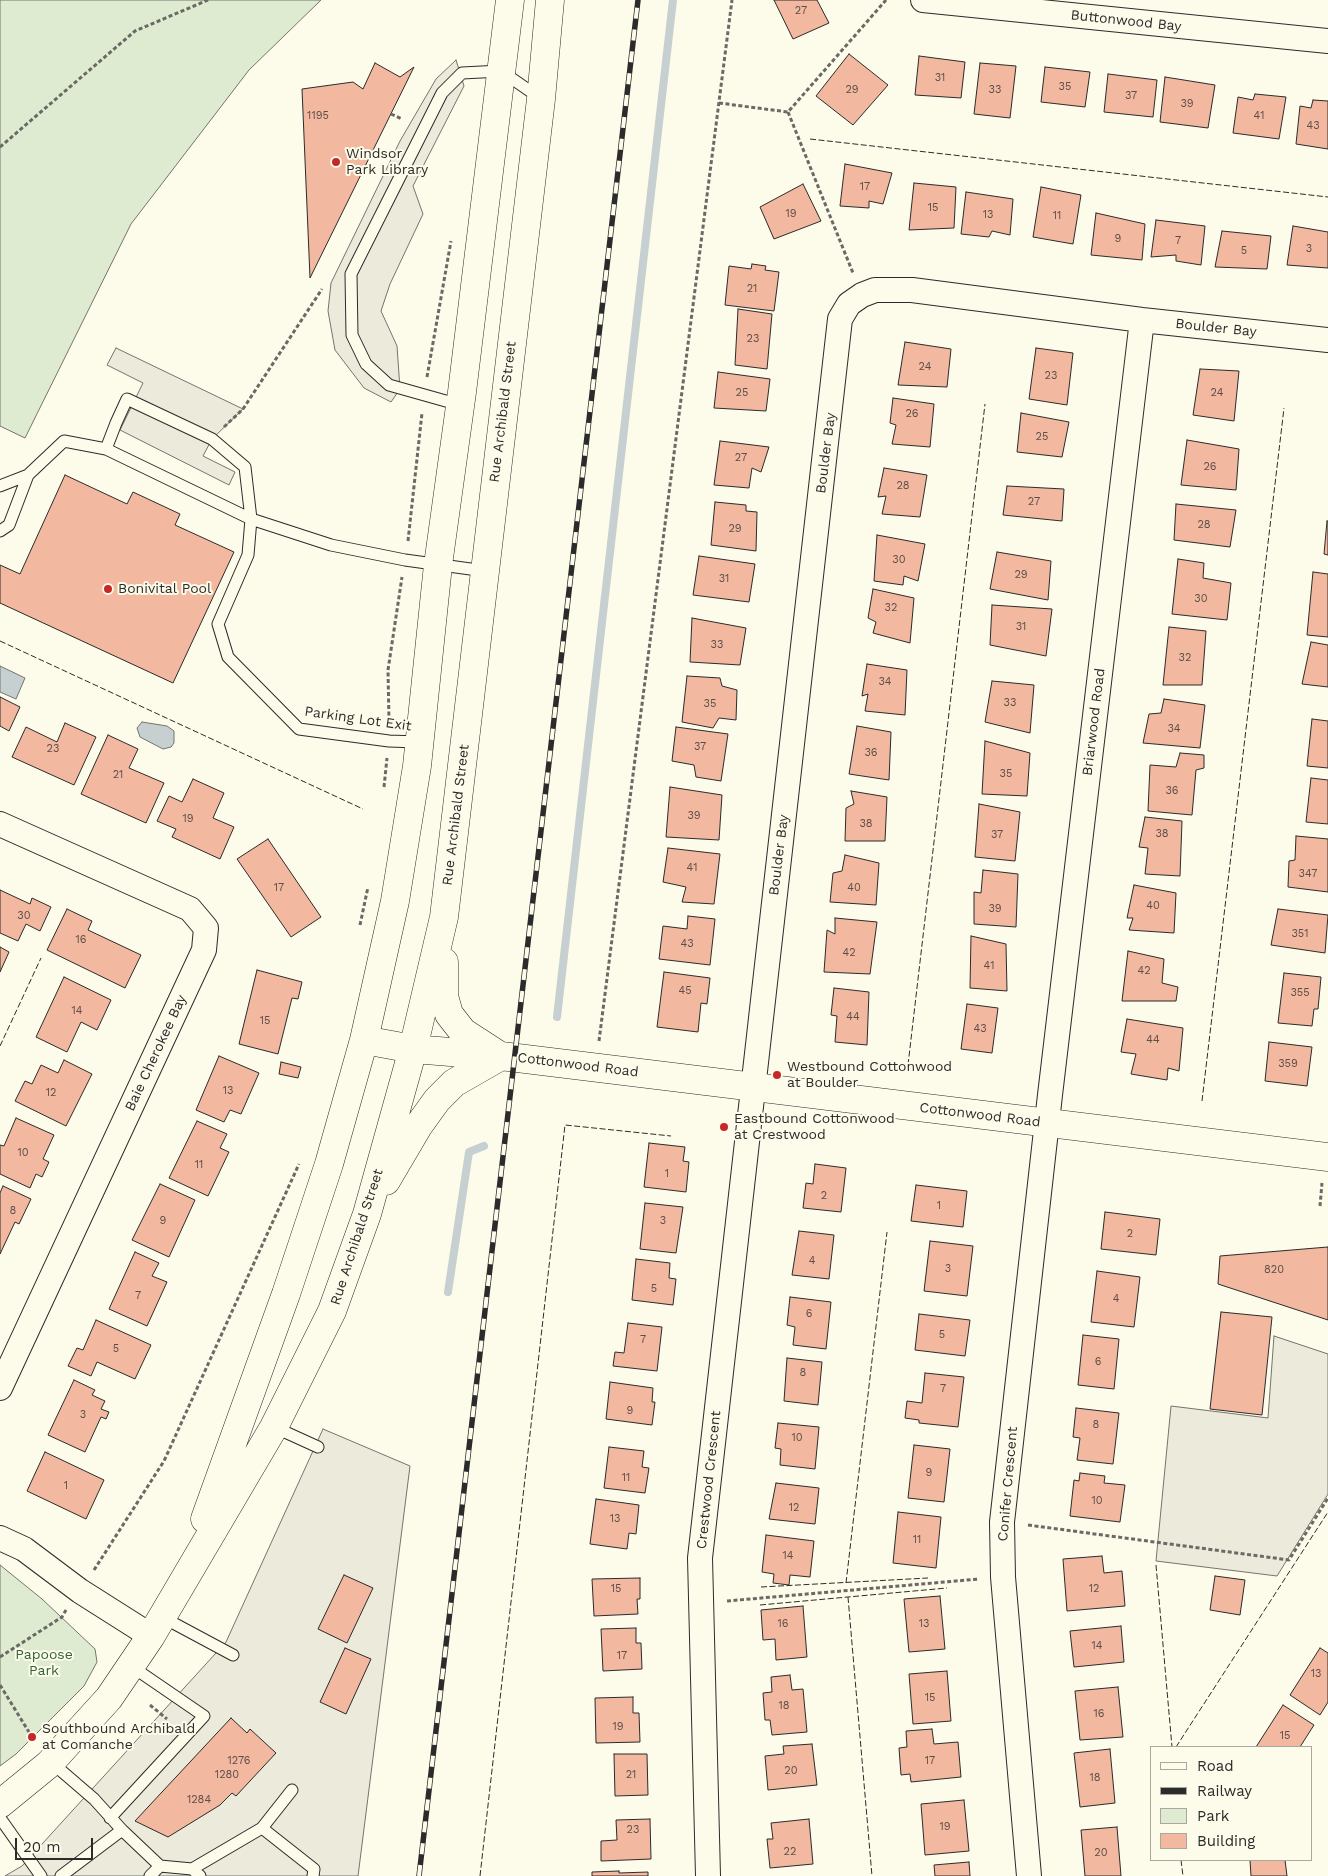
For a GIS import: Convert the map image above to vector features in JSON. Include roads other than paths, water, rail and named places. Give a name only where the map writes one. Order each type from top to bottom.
[{"type":"main road","name":"Rue Archibald Street","points":[[184,1579],[286,1294],[329,1164],[364,1040],[395,901],[418,742],[438,565],[460,405],[510,0]]},
{"type":"main road","name":"Rue Archibald Street","points":[[0,1804],[51,1762],[109,1698],[157,1627],[274,1427],[332,1311],[367,1214],[413,1049],[444,917],[541,99],[550,0]]},
{"type":"main road","points":[[367,1214],[419,1125],[437,1100],[454,1083],[501,1056],[463,1032],[449,1014],[444,996],[444,917]]},
{"type":"main road","name":"Cottonwood Road","points":[[364,1040],[413,1049],[501,1056],[1047,1123],[1325,1170]]},
{"type":"street","name":"Buttonwood Bay","points":[[923,0],[1328,42]]},
{"type":"street","name":"Boulder Bay","points":[[752,1086],[840,318],[849,304],[862,295],[875,290],[912,290],[1142,320],[1328,340]]},
{"type":"street","name":"Briarwood Road","points":[[1047,1123],[1142,320]]},
{"type":"street","name":"Baie Cherokee Bay","points":[[0,824],[190,910],[206,928],[204,950],[0,1388]]},
{"type":"street","name":"Crestwood Crescent","points":[[708,1876],[700,1558],[752,1086]]},
{"type":"street","name":"Conifer Crescent","points":[[1029,1876],[1003,1577],[1002,1522],[1047,1123]]},
{"type":"street","points":[[0,1538],[24,1550],[80,1591],[157,1627]]},
{"type":"lane","points":[[460,405],[389,385],[366,364],[352,335],[350,274],[442,93],[462,73],[501,70],[541,99]]},
{"type":"lane","name":"Parking Lot Exit","points":[[106,449],[127,399],[212,438],[245,467],[251,519],[248,555],[218,624],[228,657],[299,729],[389,741],[418,742]]},
{"type":"lane","points":[[0,486],[28,475],[64,441],[106,449],[251,519],[331,545],[404,560],[485,571]]},
{"type":"lane","points":[[0,532],[9,525],[28,475]]},
{"type":"lane","points":[[274,1427],[318,1447]]},
{"type":"lane","points":[[157,1627],[233,1655]]},
{"type":"lane","points":[[110,1818],[204,1716],[131,1666]]},
{"type":"lane","points":[[51,1762],[160,1866],[196,1872],[262,1828],[292,1790]]},
{"type":"lane","points":[[0,1818],[41,1876]]},
{"type":"lane","points":[[262,1828],[314,1869],[313,1876]]},
{"type":"lane","points":[[61,1876],[122,1830]]},
{"type":"lane","points":[[150,1876],[160,1866]]},
{"type":"waterway","points":[[557,1017],[673,0]]},
{"type":"waterway","points":[[448,1292],[469,1152],[484,1146]]},
{"type":"railway","points":[[419,1876],[638,0]]},
{"type":"place","name":"Windsor Park Library","points":[[336,162]]},
{"type":"place","name":"Bonivital Pool","points":[[108,589]]},
{"type":"place","name":"Westbound Cottonwood at Boulder","points":[[777,1075]]},
{"type":"place","name":"Eastbound Cottonwood at Crestwood","points":[[724,1127]]},
{"type":"place","name":"Southbound Archibald at Comanche","points":[[32,1737]]},
{"type":"park label","name":"Papoose Park","points":[[44,1664]]}]
